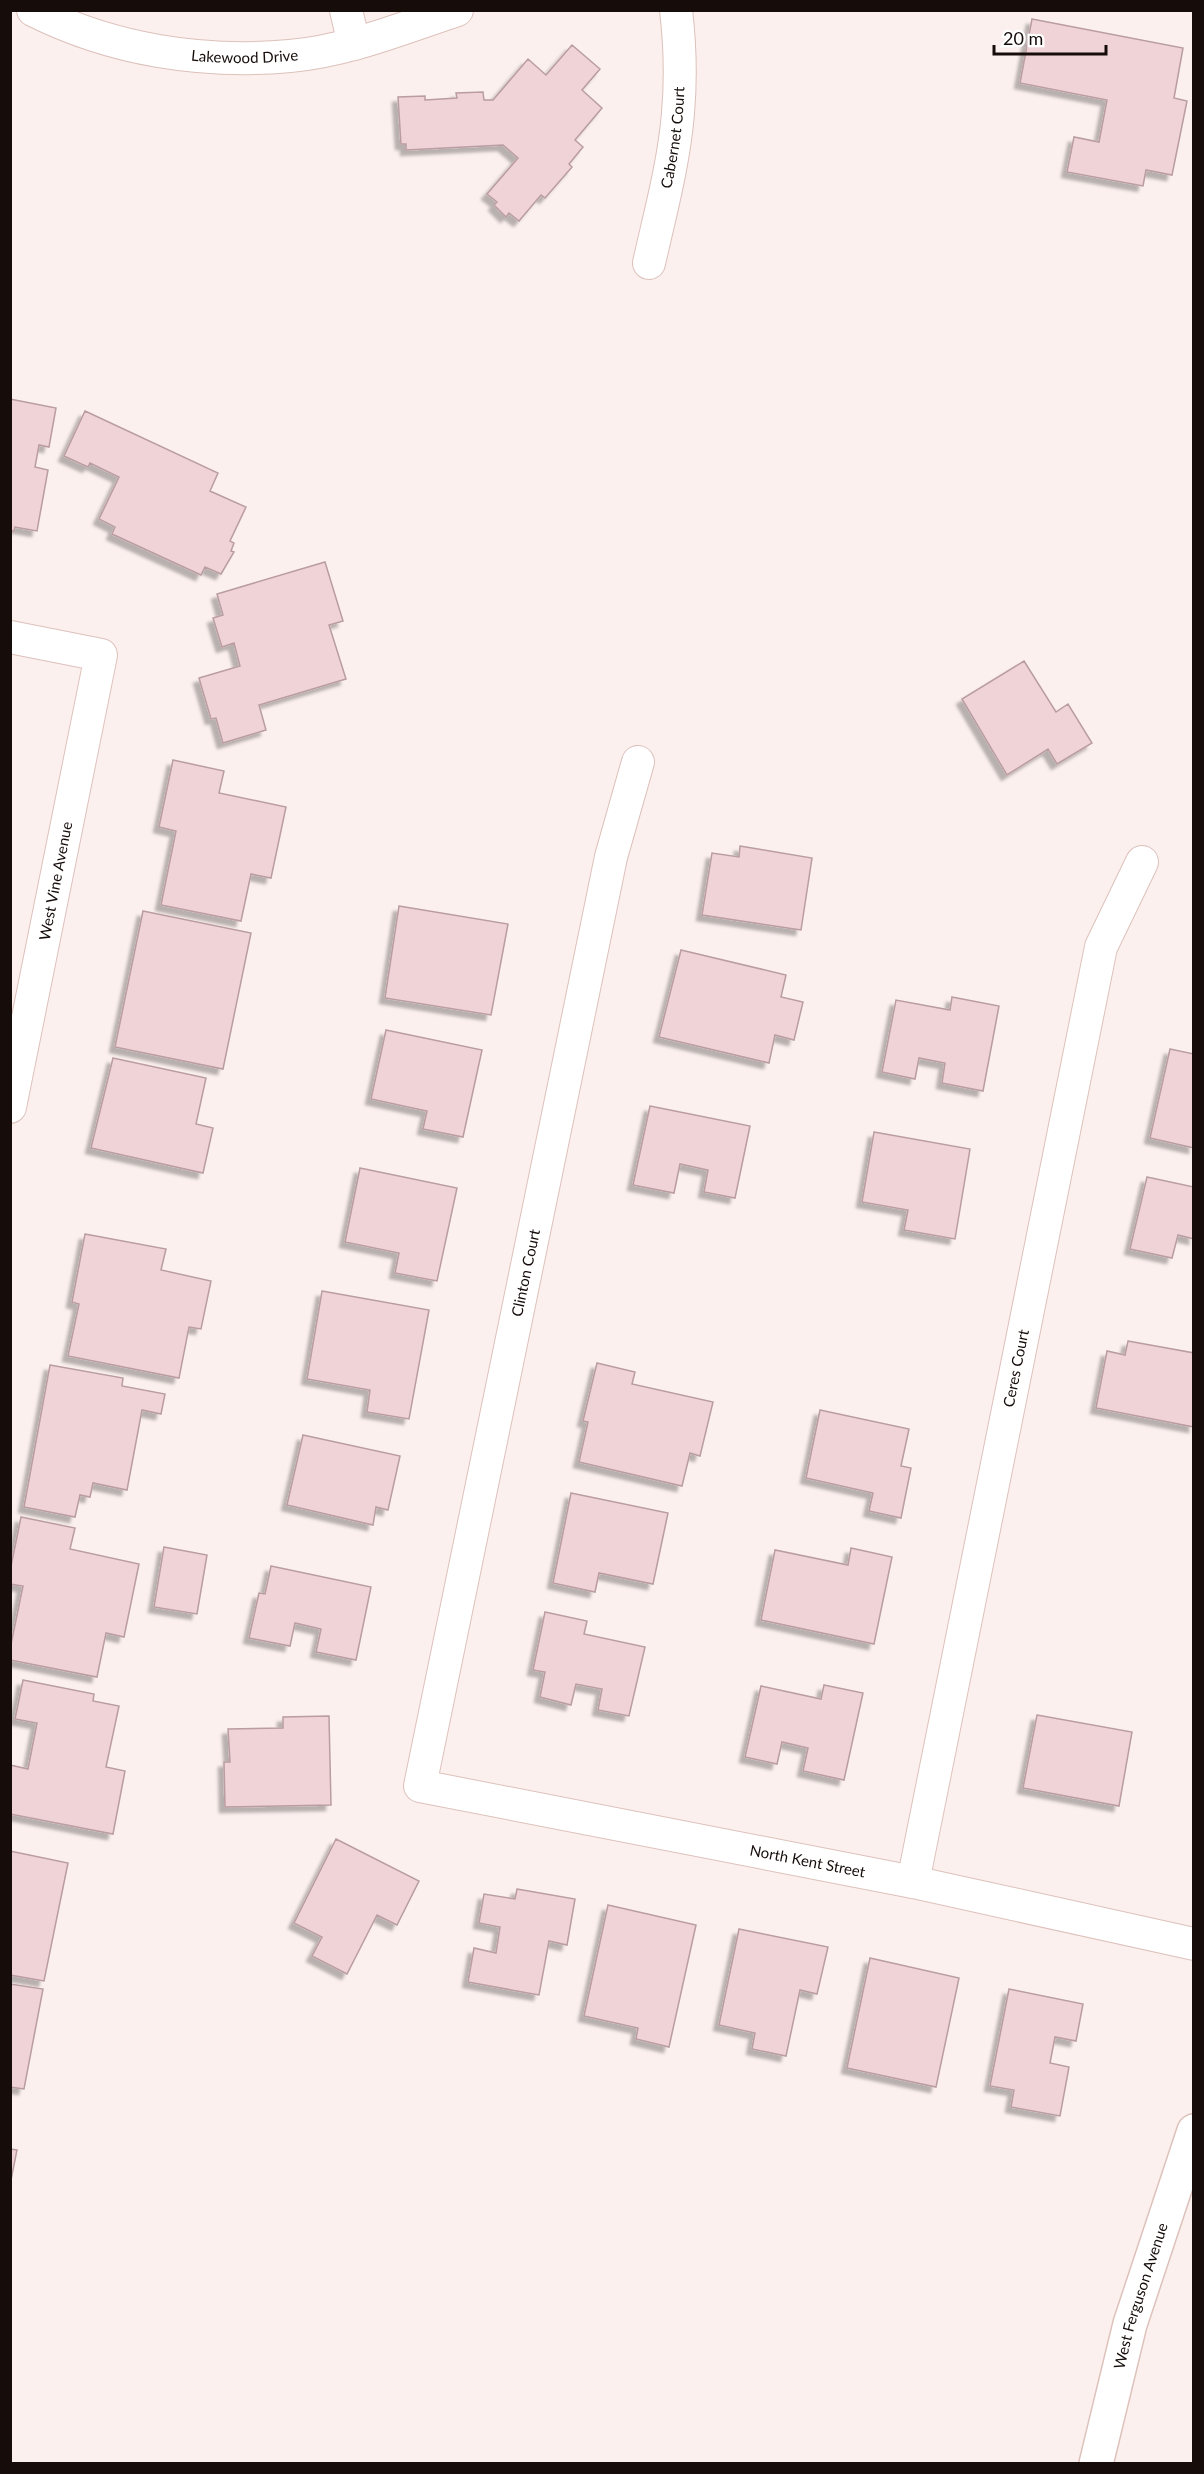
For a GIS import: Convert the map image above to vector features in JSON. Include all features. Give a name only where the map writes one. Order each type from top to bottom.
[{"type":"street","name":"Lakewood Drive","points":[[33,10],[58,23],[131,46],[209,58],[291,56],[354,44],[457,10]]},
{"type":"street","points":[[346,10],[354,44]]},
{"type":"street","name":"Cabernet Court","points":[[648,263],[667,185],[678,113],[680,46],[676,10]]},
{"type":"street","name":"West Vine Avenue","points":[[10,637],[101,656],[10,1107]]},
{"type":"street","name":"Clinton Court","points":[[420,1786],[611,857],[638,762]]},
{"type":"street","name":"Ceres Court","points":[[913,1882],[1101,947],[1142,862]]},
{"type":"street","name":"North Kent Street","points":[[420,1786],[913,1882],[1194,1944]]},
{"type":"street","name":"West Ferguson Avenue","points":[[1096,2463],[1135,2305],[1194,2130]]},
{"type":"building","points":[[1032,19],[1183,48],[1174,98],[1187,101],[1172,175],[1146,170],[1143,186],[1067,172],[1074,137],[1099,142],[1107,100],[1020,83]]},
{"type":"building","points":[[572,45],[600,69],[582,90],[602,108],[575,140],[583,147],[569,164],[572,167],[545,198],[541,195],[519,221],[509,213],[506,217],[494,205],[497,202],[487,194],[518,158],[503,145],[406,150],[406,144],[401,144],[398,97],[425,96],[425,100],[457,98],[456,93],[483,92],[484,100],[493,100],[528,59],[546,75]]},
{"type":"building","points":[[10,399],[56,408],[49,447],[39,445],[35,467],[48,470],[37,531],[15,527],[14,531],[10,531]]},
{"type":"building","points":[[85,411],[218,473],[210,491],[246,507],[230,541],[234,543],[231,551],[234,552],[221,574],[205,567],[201,575],[112,534],[115,527],[99,519],[119,477],[90,463],[88,467],[64,456]]},
{"type":"building","points":[[325,562],[343,621],[329,625],[346,679],[259,705],[266,730],[223,743],[216,718],[211,719],[199,678],[240,666],[234,643],[222,647],[213,618],[223,615],[217,594]]},
{"type":"building","points":[[1024,661],[1056,712],[1068,704],[1092,743],[1057,764],[1048,749],[1007,775],[962,699]]},
{"type":"building","points":[[173,760],[224,771],[219,793],[286,807],[271,878],[251,874],[241,921],[161,905],[176,831],[159,827]]},
{"type":"building","points":[[740,846],[812,858],[801,930],[702,915],[712,853],[739,857]]},
{"type":"building","points":[[399,906],[508,924],[491,1015],[385,998]]},
{"type":"building","points":[[143,911],[251,933],[223,1069],[115,1047]]},
{"type":"building","points":[[681,950],[786,975],[781,997],[803,1002],[794,1040],[775,1035],[769,1063],[659,1037]]},
{"type":"building","points":[[952,997],[999,1006],[983,1091],[942,1083],[945,1063],[919,1058],[915,1079],[882,1072],[896,1000],[950,1010]]},
{"type":"building","points":[[386,1030],[482,1050],[463,1137],[423,1129],[427,1111],[371,1099]]},
{"type":"building","points":[[1170,1049],[1194,1054],[1194,1148],[1150,1138]]},
{"type":"building","points":[[113,1058],[206,1078],[196,1124],[213,1128],[203,1173],[91,1148]]},
{"type":"building","points":[[650,1106],[750,1126],[735,1198],[704,1192],[708,1170],[680,1164],[674,1193],[633,1185]]},
{"type":"building","points":[[874,1132],[970,1149],[955,1239],[904,1230],[908,1210],[862,1202]]},
{"type":"building","points":[[360,1168],[457,1188],[437,1281],[395,1273],[399,1253],[345,1242]]},
{"type":"building","points":[[1147,1177],[1194,1187],[1194,1239],[1178,1235],[1172,1258],[1130,1249]]},
{"type":"building","points":[[85,1234],[166,1249],[161,1270],[211,1281],[201,1329],[189,1327],[179,1378],[68,1356],[79,1304],[72,1302]]},
{"type":"building","points":[[322,1291],[429,1310],[409,1419],[367,1412],[370,1390],[307,1379]]},
{"type":"building","points":[[1128,1341],[1194,1353],[1194,1427],[1096,1408],[1107,1351],[1125,1355]]},
{"type":"building","points":[[597,1363],[635,1372],[632,1384],[713,1402],[700,1456],[690,1453],[682,1486],[579,1462],[588,1422],[583,1421]]},
{"type":"building","points":[[50,1365],[123,1378],[122,1386],[165,1394],[161,1414],[142,1410],[127,1490],[93,1483],[90,1497],[80,1495],[75,1517],[24,1507]]},
{"type":"building","points":[[820,1410],[909,1429],[901,1466],[911,1468],[901,1518],[869,1511],[873,1493],[806,1478]]},
{"type":"building","points":[[303,1435],[400,1456],[388,1510],[376,1507],[373,1525],[287,1505]]},
{"type":"building","points":[[571,1493],[668,1513],[653,1584],[599,1573],[595,1592],[553,1583]]},
{"type":"building","points":[[21,1517],[75,1528],[70,1549],[139,1564],[124,1637],[106,1633],[97,1677],[10,1660],[10,1649],[23,1586],[10,1584],[10,1571]]},
{"type":"building","points":[[164,1547],[207,1555],[197,1614],[154,1607]]},
{"type":"building","points":[[851,1548],[892,1557],[874,1644],[761,1620],[775,1550],[848,1565]]},
{"type":"building","points":[[271,1566],[371,1587],[356,1660],[316,1652],[321,1629],[295,1623],[290,1646],[249,1638],[259,1593],[265,1594]]},
{"type":"building","points":[[545,1612],[587,1621],[584,1634],[645,1647],[629,1716],[598,1710],[602,1689],[576,1684],[571,1705],[540,1697],[545,1672],[533,1670]]},
{"type":"building","points":[[23,1680],[94,1694],[93,1701],[119,1706],[106,1767],[125,1771],[113,1834],[10,1814],[10,1765],[28,1769],[37,1723],[15,1719]]},
{"type":"building","points":[[824,1685],[863,1693],[844,1780],[803,1771],[808,1748],[782,1742],[777,1764],[745,1757],[761,1686],[821,1699]]},
{"type":"building","points":[[1037,1715],[1132,1732],[1119,1806],[1023,1788]]},
{"type":"building","points":[[329,1716],[331,1805],[225,1807],[224,1762],[230,1762],[228,1729],[283,1728],[283,1717]]},
{"type":"building","points":[[336,1839],[419,1881],[397,1925],[377,1915],[347,1974],[312,1956],[322,1937],[294,1923]]},
{"type":"building","points":[[10,1851],[68,1863],[44,1981],[10,1975]]},
{"type":"building","points":[[517,1889],[575,1899],[567,1945],[549,1941],[539,1995],[468,1982],[474,1948],[496,1953],[500,1927],[479,1923],[484,1894],[515,1899]]},
{"type":"building","points":[[608,1905],[696,1925],[669,2047],[636,2039],[638,2028],[584,2016]]},
{"type":"building","points":[[739,1929],[828,1947],[817,1994],[800,1990],[786,2056],[752,2049],[755,2033],[719,2025]]},
{"type":"building","points":[[870,1958],[959,1978],[936,2087],[847,2068]]},
{"type":"building","points":[[10,1984],[43,1989],[24,2089],[10,2087]]},
{"type":"building","points":[[1009,1989],[1083,2004],[1076,2041],[1055,2037],[1050,2063],[1069,2067],[1060,2116],[1011,2107],[1014,2090],[990,2086]]},
{"type":"building","points":[[10,2149],[17,2150],[10,2185]]}]
